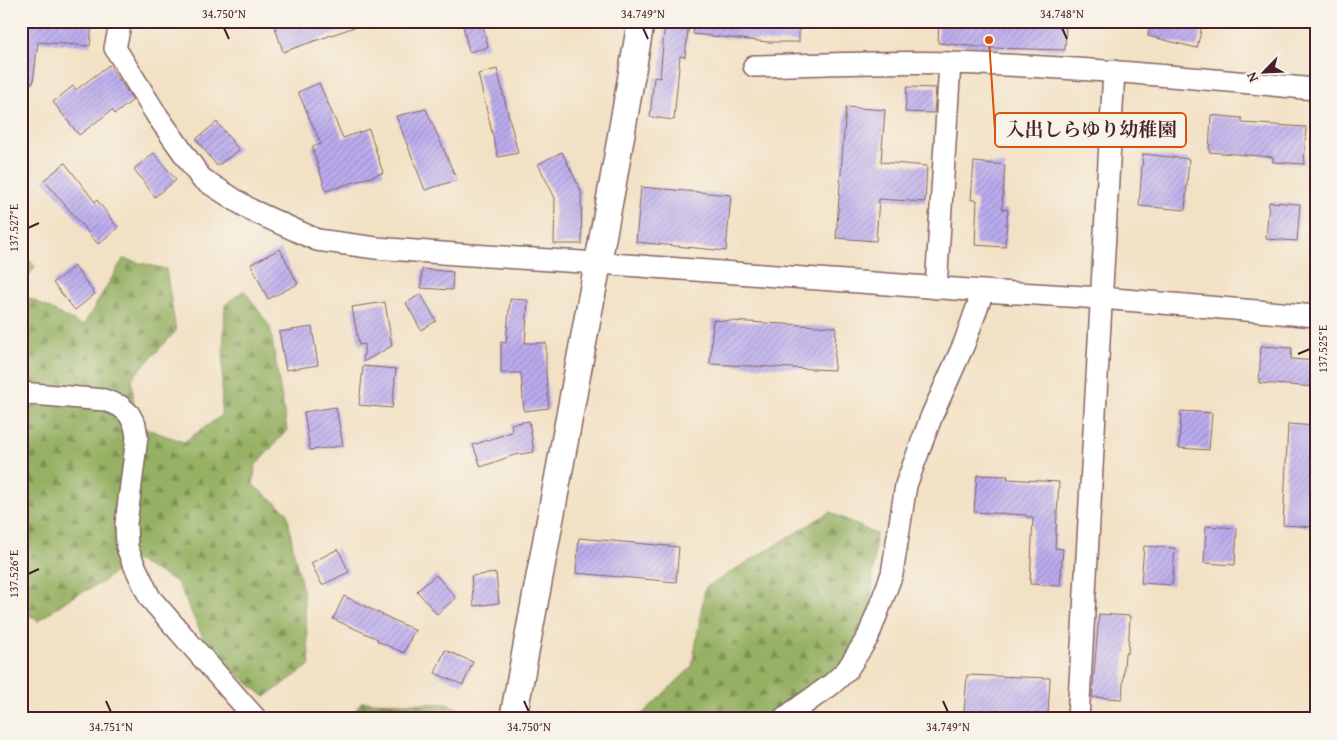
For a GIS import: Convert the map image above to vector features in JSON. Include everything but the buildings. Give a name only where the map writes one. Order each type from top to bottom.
[{"type":"street","points":[[121,21],[115,48],[156,114],[202,178],[251,210],[318,240],[376,248],[445,254],[598,263],[983,292],[1101,298],[1316,316]]},
{"type":"street","points":[[513,719],[641,21]]},
{"type":"street","points":[[936,288],[950,63]]},
{"type":"street","points":[[754,66],[950,63],[1114,71],[1316,89]]},
{"type":"street","points":[[1078,719],[1114,71]]},
{"type":"street","points":[[783,719],[832,684],[847,670],[868,637],[892,574],[906,485],[932,415],[964,344],[983,292]]},
{"type":"street","points":[[21,393],[104,400],[120,406],[129,414],[135,425],[137,437],[126,524],[131,558],[150,598],[256,719]]},
{"type":"green space","points":[[21,249],[35,267],[21,286]]},
{"type":"green space","points":[[123,259],[166,269],[176,331],[132,378],[135,425],[184,442],[221,416],[225,305],[244,290],[270,327],[287,430],[255,466],[253,485],[287,512],[303,591],[310,665],[265,697],[210,652],[177,582],[131,558],[101,583],[70,598],[38,621],[21,609],[21,294],[83,326]]},
{"type":"green space","points":[[830,512],[876,534],[868,637],[804,719],[637,719],[692,667],[705,588]]},
{"type":"green space","points":[[361,702],[449,704],[477,719],[350,719]]},
{"type":"place","name":"入出しらゆり幼稚園","points":[[989,40]]}]
